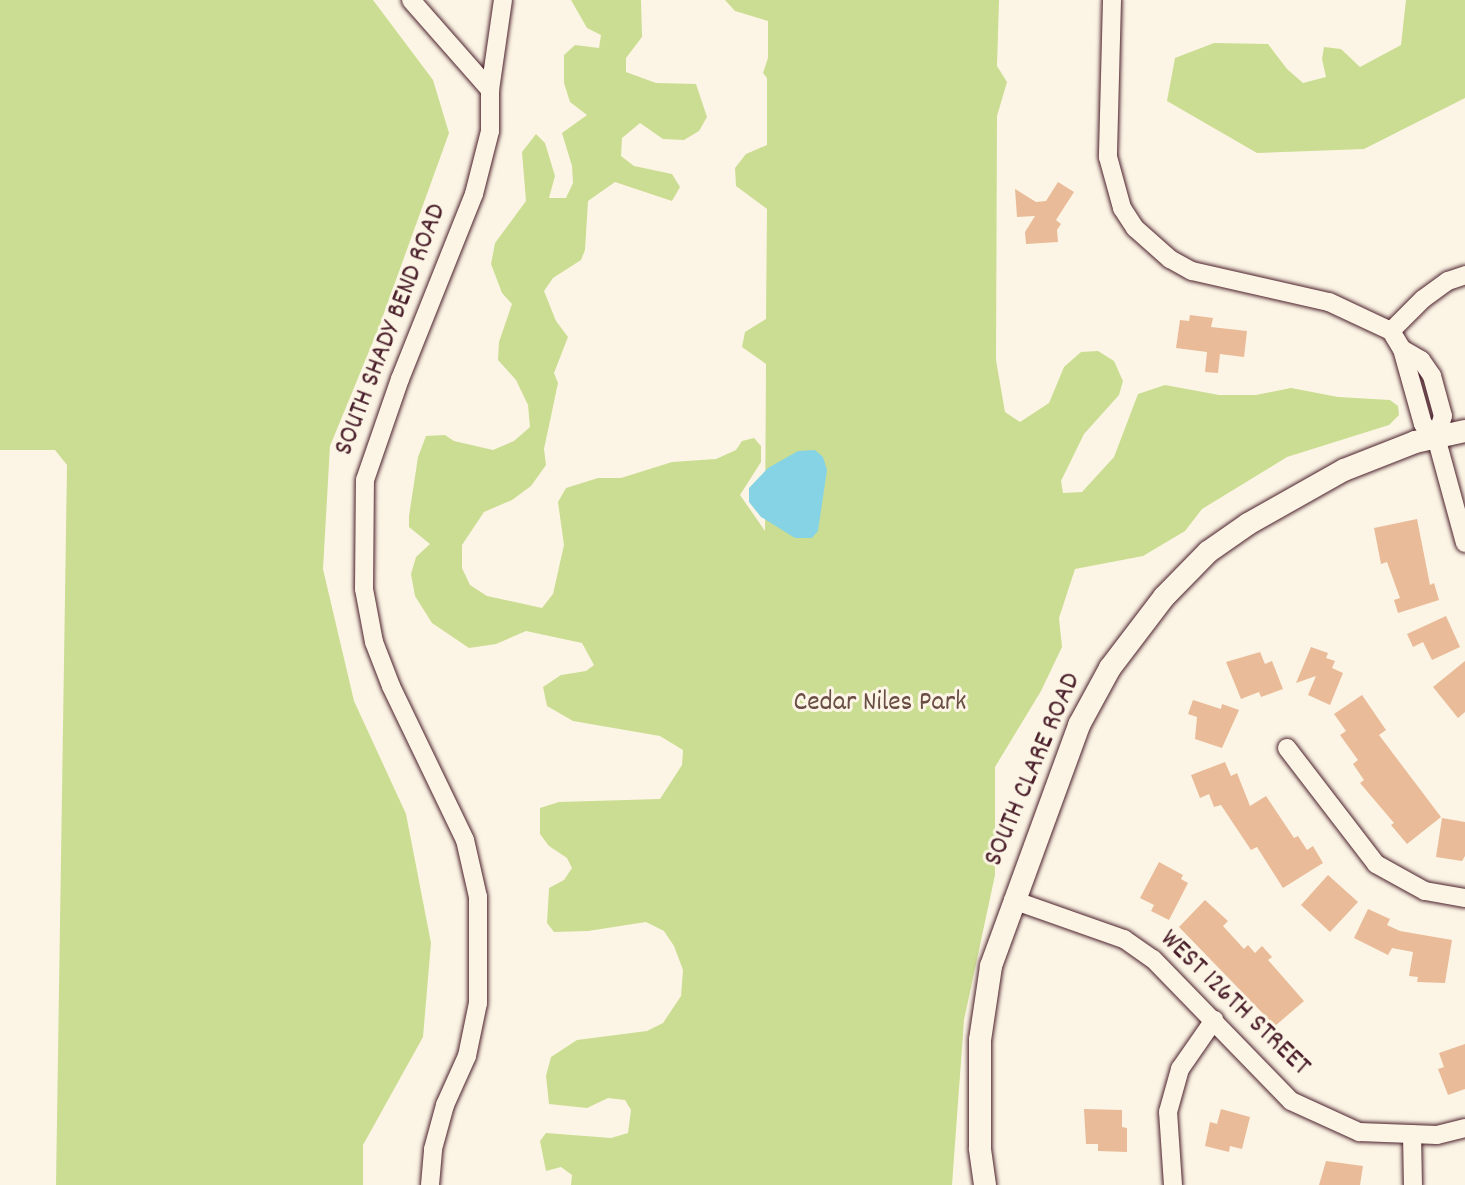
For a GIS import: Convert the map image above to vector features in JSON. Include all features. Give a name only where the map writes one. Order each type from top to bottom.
[{"type":"street","points":[[411,0],[490,90]]},
{"type":"street","name":"SOUTH SHADY BEND ROAD","points":[[430,1185],[437,1134],[445,1105],[467,1056],[478,1003],[481,946],[478,897],[465,840],[391,686],[374,642],[364,589],[365,480],[395,393],[474,194],[490,131],[490,90],[503,0]]},
{"type":"street","points":[[1112,0],[1108,157],[1117,195],[1135,228],[1170,259],[1192,271],[1329,302],[1391,331],[1402,349],[1423,424],[1436,437],[1465,543]]},
{"type":"street","points":[[1391,331],[1423,299],[1448,281],[1465,275]]},
{"type":"street","name":"SOUTH CLARE ROAD","points":[[985,1185],[980,1148],[980,1040],[991,966],[1079,725],[1110,668],[1164,597],[1208,552],[1303,491],[1387,453],[1465,431]]},
{"type":"street","points":[[1287,748],[1376,864],[1425,891],[1465,898]]},
{"type":"street","name":"WEST 126TH STREET","points":[[1013,900],[1124,939],[1153,959],[1291,1101],[1359,1132],[1437,1135],[1465,1128]]},
{"type":"street","points":[[1173,1185],[1168,1112],[1180,1069],[1214,1020]]},
{"type":"street","points":[[1412,1134],[1413,1185]]},
{"type":"green space","points":[[0,0],[373,0],[433,80],[449,133],[379,327],[330,446],[323,569],[354,701],[406,814],[431,943],[423,1037],[363,1145],[363,1185],[56,1185],[67,465],[55,450],[0,450]]},
{"type":"green space","name":"Cedar Niles Park","points":[[571,0],[641,0],[642,37],[626,58],[626,72],[656,83],[696,84],[707,117],[699,131],[684,140],[663,139],[640,123],[622,138],[621,156],[634,166],[672,174],[680,187],[672,201],[615,182],[588,201],[585,250],[581,260],[553,278],[544,291],[556,321],[568,337],[554,373],[558,383],[544,449],[546,465],[531,486],[512,500],[484,512],[462,545],[462,568],[470,585],[487,596],[542,608],[553,594],[564,545],[558,502],[566,488],[598,478],[621,478],[672,462],[716,459],[736,450],[742,441],[754,438],[761,446],[761,462],[740,495],[765,531],[766,364],[742,347],[745,332],[766,319],[767,209],[736,186],[735,168],[746,154],[767,145],[767,78],[763,73],[768,58],[768,21],[735,11],[725,0],[999,0],[997,66],[1007,82],[997,116],[996,360],[1005,412],[1020,422],[1049,403],[1064,367],[1081,352],[1098,351],[1114,361],[1123,381],[1119,395],[1084,434],[1061,481],[1063,493],[1082,492],[1114,457],[1138,394],[1165,385],[1219,395],[1256,395],[1291,388],[1338,397],[1390,400],[1398,406],[1399,415],[1389,425],[1287,457],[1202,509],[1185,531],[1143,556],[1075,569],[1059,618],[1062,647],[1041,691],[995,767],[995,875],[964,1020],[952,1185],[571,1185],[572,1175],[561,1167],[546,1171],[540,1141],[546,1133],[611,1138],[628,1133],[631,1110],[625,1100],[608,1098],[587,1108],[549,1104],[546,1076],[551,1057],[577,1040],[647,1031],[663,1023],[681,996],[683,970],[674,946],[664,931],[646,922],[588,931],[554,932],[547,923],[549,888],[564,880],[572,868],[567,858],[549,846],[540,834],[540,808],[559,802],[660,799],[682,765],[683,750],[660,736],[573,721],[547,706],[543,687],[561,675],[586,671],[594,665],[582,643],[526,631],[496,644],[469,648],[432,623],[415,596],[411,574],[416,557],[430,544],[409,527],[409,516],[418,457],[426,436],[445,435],[454,441],[493,450],[514,441],[530,427],[528,405],[516,380],[498,360],[499,342],[512,304],[502,293],[491,264],[495,243],[526,201],[522,152],[536,134],[545,143],[555,176],[549,198],[566,198],[573,183],[572,166],[562,133],[587,115],[570,102],[564,83],[564,55],[575,45],[599,48],[601,35],[587,28]]},
{"type":"green space","points":[[1406,0],[1465,0],[1465,98],[1364,149],[1257,153],[1167,101],[1175,58],[1214,43],[1268,44],[1287,69],[1303,83],[1326,77],[1322,59],[1324,47],[1341,49],[1360,67],[1401,45]]},
{"type":"water","points":[[815,450],[823,457],[827,470],[818,531],[812,538],[795,538],[761,517],[749,502],[749,488],[768,468],[798,451]]},
{"type":"building","points":[[1058,182],[1074,192],[1056,220],[1061,224],[1057,230],[1058,242],[1026,244],[1025,232],[1035,216],[1017,217],[1015,189],[1036,202],[1046,201]]},
{"type":"building","points":[[1190,315],[1213,318],[1211,327],[1247,331],[1244,357],[1220,354],[1218,373],[1205,372],[1207,352],[1176,348],[1180,320],[1189,321]]},
{"type":"building","points":[[1417,519],[1430,585],[1434,583],[1439,600],[1398,613],[1394,600],[1400,598],[1387,562],[1381,564],[1374,528]]},
{"type":"building","points":[[1446,616],[1460,647],[1432,660],[1423,642],[1413,647],[1407,634]]},
{"type":"building","points":[[1311,647],[1328,653],[1326,658],[1335,661],[1332,668],[1343,673],[1330,705],[1308,695],[1316,676],[1296,683]]},
{"type":"building","points":[[1260,652],[1265,664],[1272,661],[1283,689],[1261,697],[1259,692],[1241,699],[1226,662]]},
{"type":"building","points":[[1465,661],[1465,712],[1458,718],[1433,687]]},
{"type":"building","points":[[1362,695],[1386,730],[1379,735],[1441,817],[1407,844],[1391,825],[1394,823],[1360,783],[1364,780],[1353,764],[1358,760],[1340,735],[1346,731],[1334,714]]},
{"type":"building","points":[[1193,700],[1221,709],[1222,704],[1239,710],[1222,748],[1195,739],[1197,717],[1188,714]]},
{"type":"building","points":[[1225,762],[1231,776],[1237,773],[1250,806],[1266,796],[1294,838],[1298,836],[1307,850],[1313,846],[1323,863],[1283,888],[1257,847],[1251,850],[1221,805],[1214,807],[1209,794],[1200,798],[1191,775]]},
{"type":"building","points":[[1442,818],[1465,822],[1465,856],[1462,861],[1436,857]]},
{"type":"building","points":[[1159,862],[1183,875],[1181,879],[1188,883],[1169,920],[1151,911],[1154,905],[1140,898]]},
{"type":"building","points":[[1328,875],[1358,902],[1330,932],[1301,905]]},
{"type":"building","points":[[1205,900],[1228,921],[1223,926],[1244,949],[1248,945],[1255,953],[1262,946],[1272,957],[1268,960],[1304,1001],[1275,1026],[1179,927]]},
{"type":"building","points":[[1368,909],[1390,919],[1387,925],[1400,931],[1452,940],[1445,983],[1417,982],[1418,977],[1409,976],[1413,952],[1392,948],[1388,955],[1354,938]]},
{"type":"building","points":[[1465,1044],[1465,1089],[1448,1095],[1438,1069],[1444,1067],[1439,1053]]},
{"type":"building","points":[[1084,1109],[1122,1110],[1122,1127],[1127,1128],[1127,1152],[1098,1151],[1098,1144],[1086,1144]]},
{"type":"building","points":[[1221,1109],[1250,1117],[1242,1149],[1230,1146],[1229,1152],[1205,1146],[1210,1122],[1217,1124]]},
{"type":"building","points":[[1326,1161],[1363,1166],[1360,1185],[1319,1185]]}]
